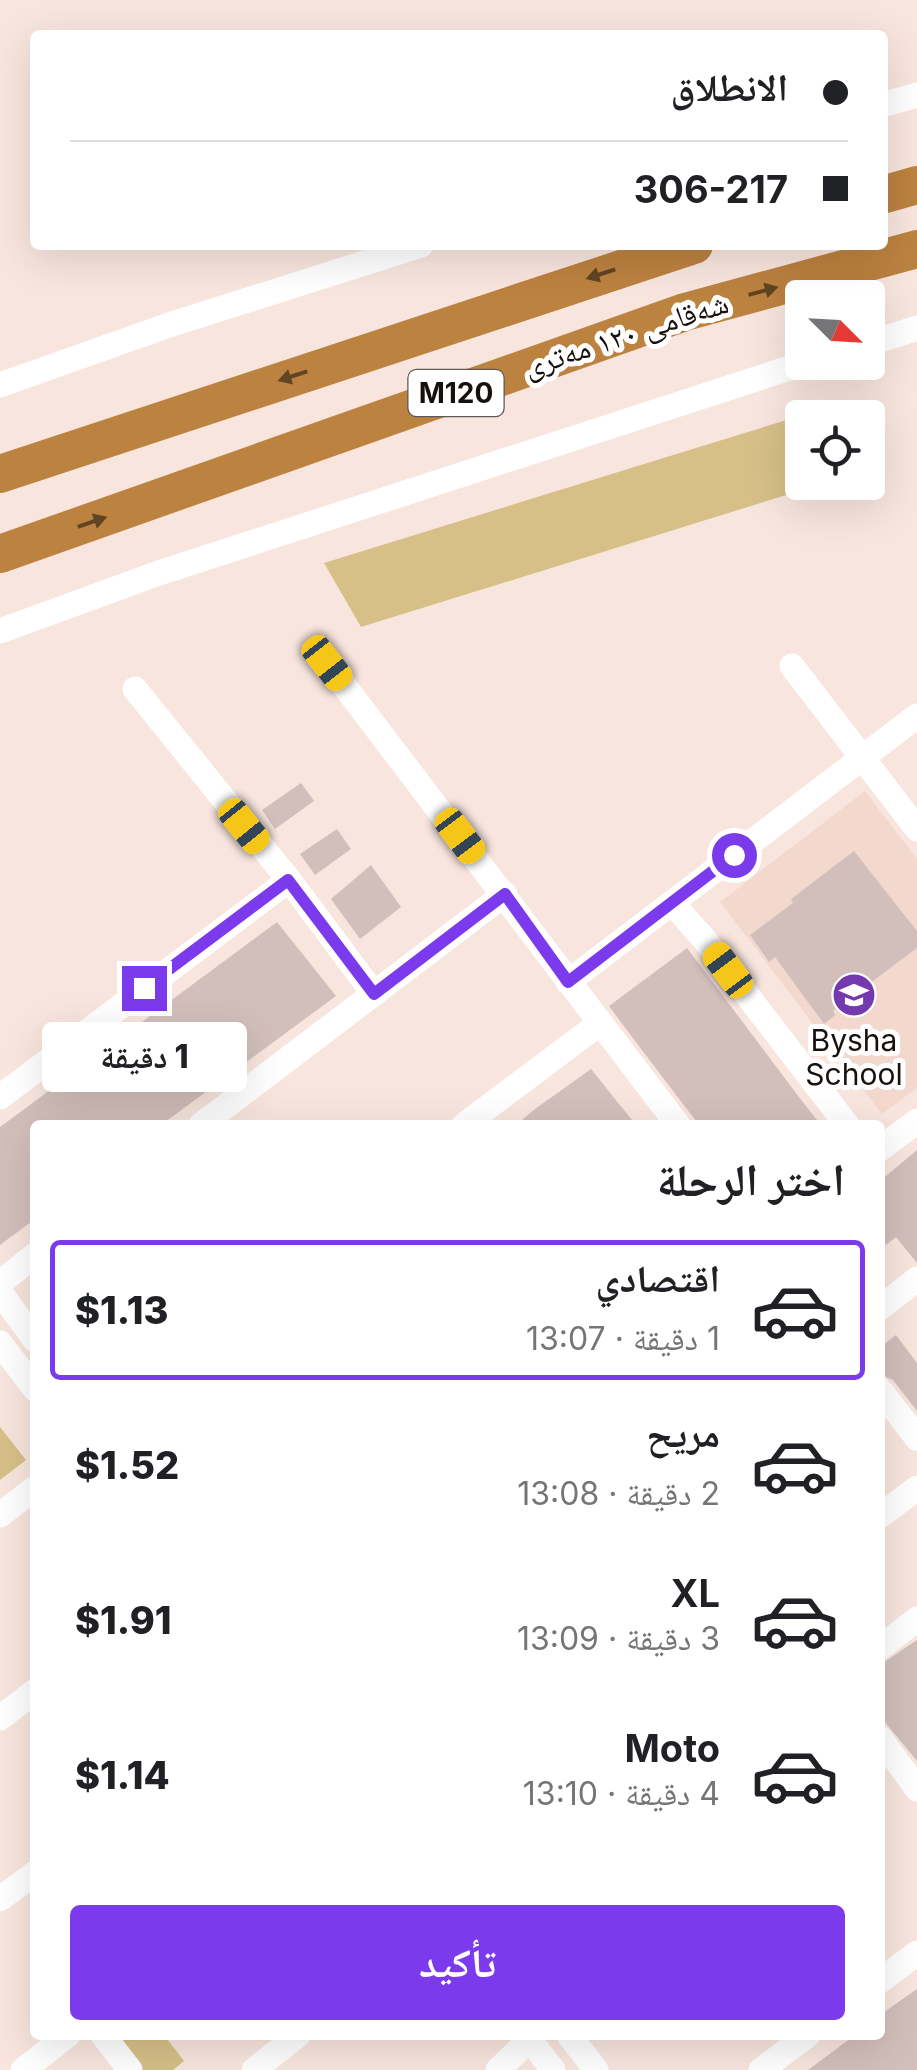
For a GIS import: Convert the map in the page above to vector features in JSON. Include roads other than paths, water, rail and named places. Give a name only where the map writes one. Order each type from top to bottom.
[{"type":"highway","points":[[888,192],[917,185]]},
{"type":"highway","name":"M120","points":[[0,474],[679,250]]},
{"type":"highway","name":"شەقامی ١٢٠ مەتری","points":[[0,554],[685,312],[917,250]]},
{"type":"street","points":[[888,102],[917,95]]},
{"type":"street","points":[[0,385],[168,325],[404,250]]},
{"type":"street","points":[[885,338],[917,328]]},
{"type":"street","points":[[0,632],[156,574],[785,369]]},
{"type":"street","points":[[327,663],[674,1120]]},
{"type":"street","points":[[792,666],[917,830]]},
{"type":"street","points":[[134,689],[374,994]]},
{"type":"street","points":[[568,982],[917,716]]},
{"type":"street","points":[[0,1097],[288,880]]},
{"type":"street","points":[[208,1120],[505,894]]},
{"type":"street","points":[[672,903],[704,938],[843,1120]]},
{"type":"street","points":[[471,1120],[600,1024]]},
{"type":"street","points":[[885,1146],[917,1121]]},
{"type":"street","points":[[0,1283],[30,1258]]},
{"type":"street","points":[[885,1304],[917,1279]]},
{"type":"street","points":[[0,1292],[30,1333]]},
{"type":"street","points":[[0,1343],[30,1382]]},
{"type":"street","points":[[885,1396],[917,1438]]},
{"type":"street","points":[[885,1512],[917,1488]]},
{"type":"street","points":[[0,1515],[30,1492]]},
{"type":"street","points":[[885,1644],[917,1619]]},
{"type":"street","points":[[0,1718],[30,1695]]},
{"type":"street","points":[[885,1745],[916,1785]]},
{"type":"street","points":[[0,1899],[30,1877]]},
{"type":"street","points":[[885,1971],[917,1953]]},
{"type":"street","points":[[24,2070],[62,2040]]},
{"type":"street","points":[[107,2040],[130,2070]]},
{"type":"street","points":[[254,2070],[292,2040]]},
{"type":"street","points":[[498,2070],[525,2040]]},
{"type":"street","points":[[530,2040],[553,2070]]},
{"type":"street","points":[[573,2040],[596,2070]]},
{"type":"street","points":[[761,2070],[777,2044]]},
{"type":"place","name":"Bysha School","points":[[854,995]]}]
